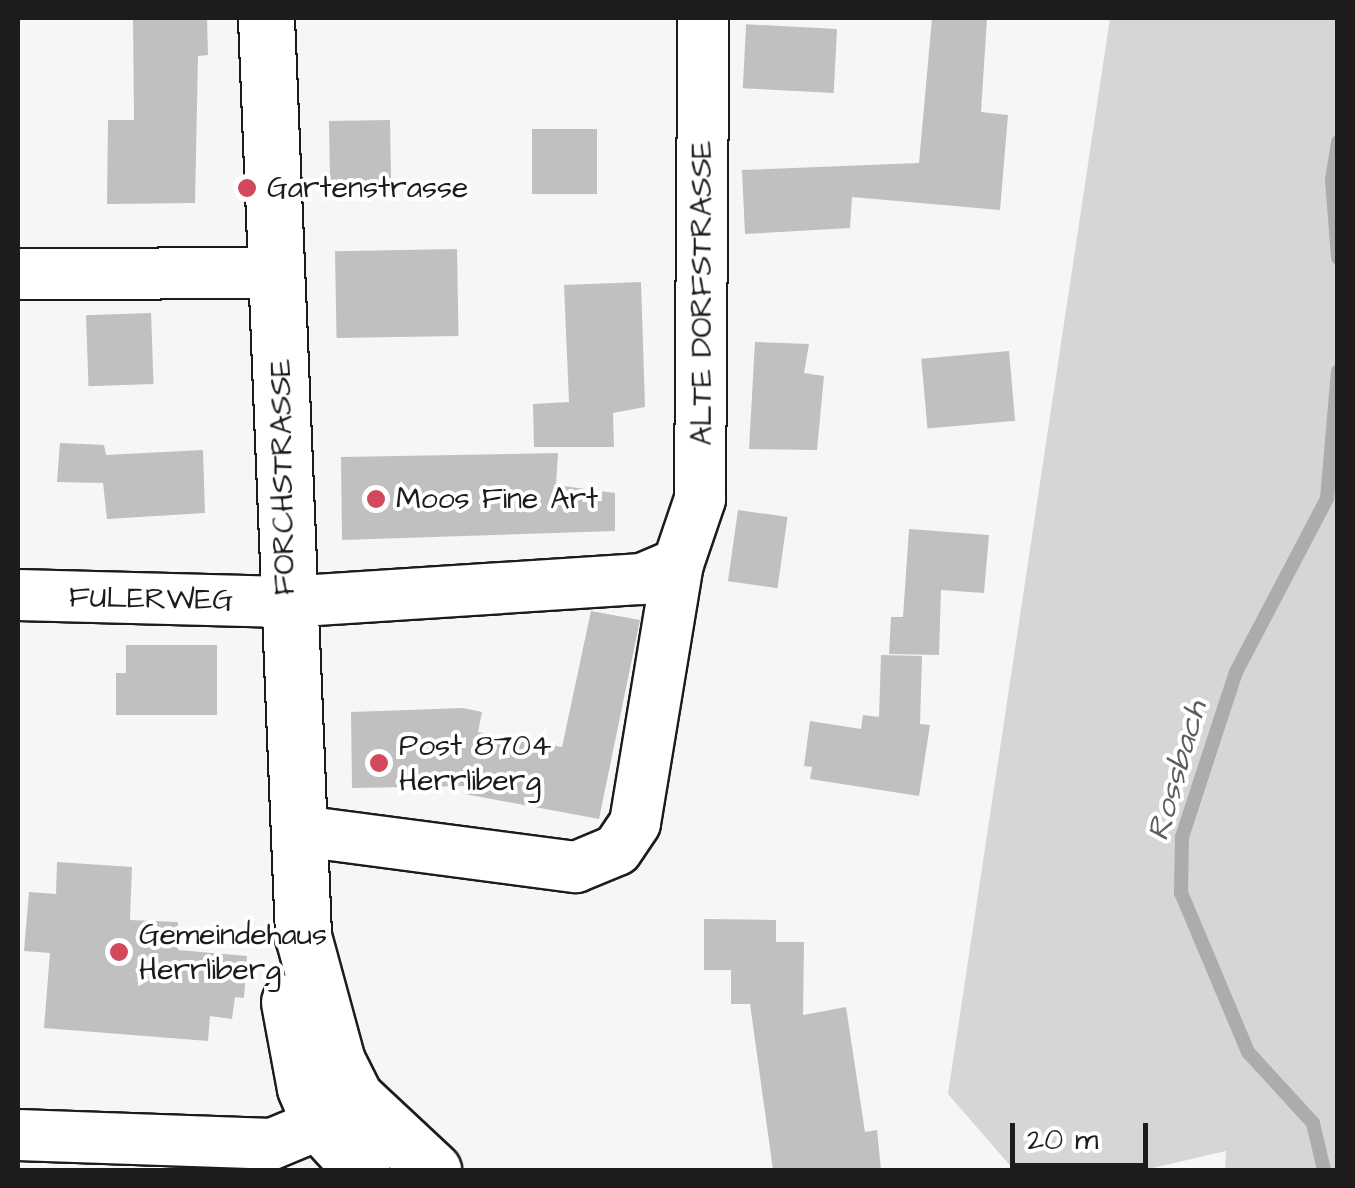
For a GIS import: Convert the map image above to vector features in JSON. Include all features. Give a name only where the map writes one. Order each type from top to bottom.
[{"type":"main road","name":"FORCHSTRASSE","points":[[266,18],[278,274],[286,602],[303,936],[288,1020],[338,1110],[362,1170]]},
{"type":"main road","name":"FORCHSTRASSE","points":[[338,1110],[432,1170]]},
{"type":"street","name":"ALTE DORFSTRASSE","points":[[300,831],[576,867],[617,850],[635,824],[678,564],[700,499],[702,18]]},
{"type":"street","points":[[18,274],[278,274]]},
{"type":"street","points":[[286,602],[642,579],[678,564]]},
{"type":"street","name":"FULERWEG","points":[[18,596],[286,602]]},
{"type":"street","points":[[18,1136],[272,1144],[338,1110]]},
{"type":"shaded area","points":[[1110,18],[1337,18],[1337,1170],[1225,1170],[1226,1151],[1144,1170],[1014,1170],[948,1094]]},
{"type":"building","points":[[133,18],[207,18],[208,55],[198,56],[195,203],[107,204],[108,120],[134,120]]},
{"type":"building","points":[[932,18],[987,18],[981,112],[1008,115],[1000,210],[852,197],[850,228],[745,234],[742,170],[919,163]]},
{"type":"building","points":[[746,24],[837,29],[834,93],[743,88]]},
{"type":"building","points":[[390,120],[391,180],[330,181],[329,121]]},
{"type":"building","points":[[532,129],[597,129],[597,194],[532,194]]},
{"type":"building","points":[[457,249],[459,336],[337,338],[335,251]]},
{"type":"building","points":[[641,282],[645,407],[613,413],[614,447],[534,447],[533,404],[569,402],[564,285]]},
{"type":"building","points":[[151,313],[153,384],[89,386],[86,315]]},
{"type":"building","points":[[755,342],[809,344],[804,373],[824,376],[817,450],[749,449]]},
{"type":"building","points":[[1009,351],[1015,421],[927,428],[921,359]]},
{"type":"building","points":[[60,443],[104,445],[106,455],[203,450],[205,513],[107,519],[103,483],[57,482]]},
{"type":"building","points":[[558,453],[556,485],[615,493],[615,531],[342,540],[341,457]]},
{"type":"building","points":[[738,510],[788,517],[777,588],[728,581]]},
{"type":"building","points":[[909,529],[989,535],[984,593],[941,590],[939,655],[889,654],[891,617],[903,617]]},
{"type":"building","points":[[591,611],[640,620],[599,819],[465,794],[465,786],[352,788],[351,712],[463,708],[482,712],[478,732],[562,747]]},
{"type":"building","points":[[126,645],[217,645],[217,715],[116,715],[116,673],[126,673]]},
{"type":"building","points":[[881,655],[922,656],[920,724],[930,725],[919,796],[810,779],[812,767],[804,766],[810,721],[861,729],[863,715],[879,717]]},
{"type":"building","name":"Gemeindehaus Herrliberg","points":[[57,862],[132,867],[130,920],[178,922],[178,950],[247,956],[244,998],[235,997],[232,1019],[210,1016],[208,1041],[44,1028],[50,953],[24,951],[29,892],[56,894]]},
{"type":"building","points":[[704,919],[776,920],[776,942],[804,942],[803,1015],[846,1007],[865,1132],[877,1130],[881,1170],[773,1170],[750,1004],[731,1004],[731,970],[704,970]]},
{"type":"waterway","name":"Rossbach","points":[[1338,142],[1332,180],[1338,258]]},
{"type":"waterway","name":"Rossbach","points":[[1324,1170],[1313,1123],[1248,1052],[1181,893],[1182,837],[1236,672],[1327,499],[1338,371]]},
{"type":"place","name":"Gartenstrasse","points":[[247,188]]},
{"type":"place","name":"Moos Fine Art","points":[[376,499]]},
{"type":"place","name":"Post 8704 Herrliberg","points":[[379,763]]},
{"type":"place","name":"Gemeindehaus Herrliberg","points":[[119,952]]}]
